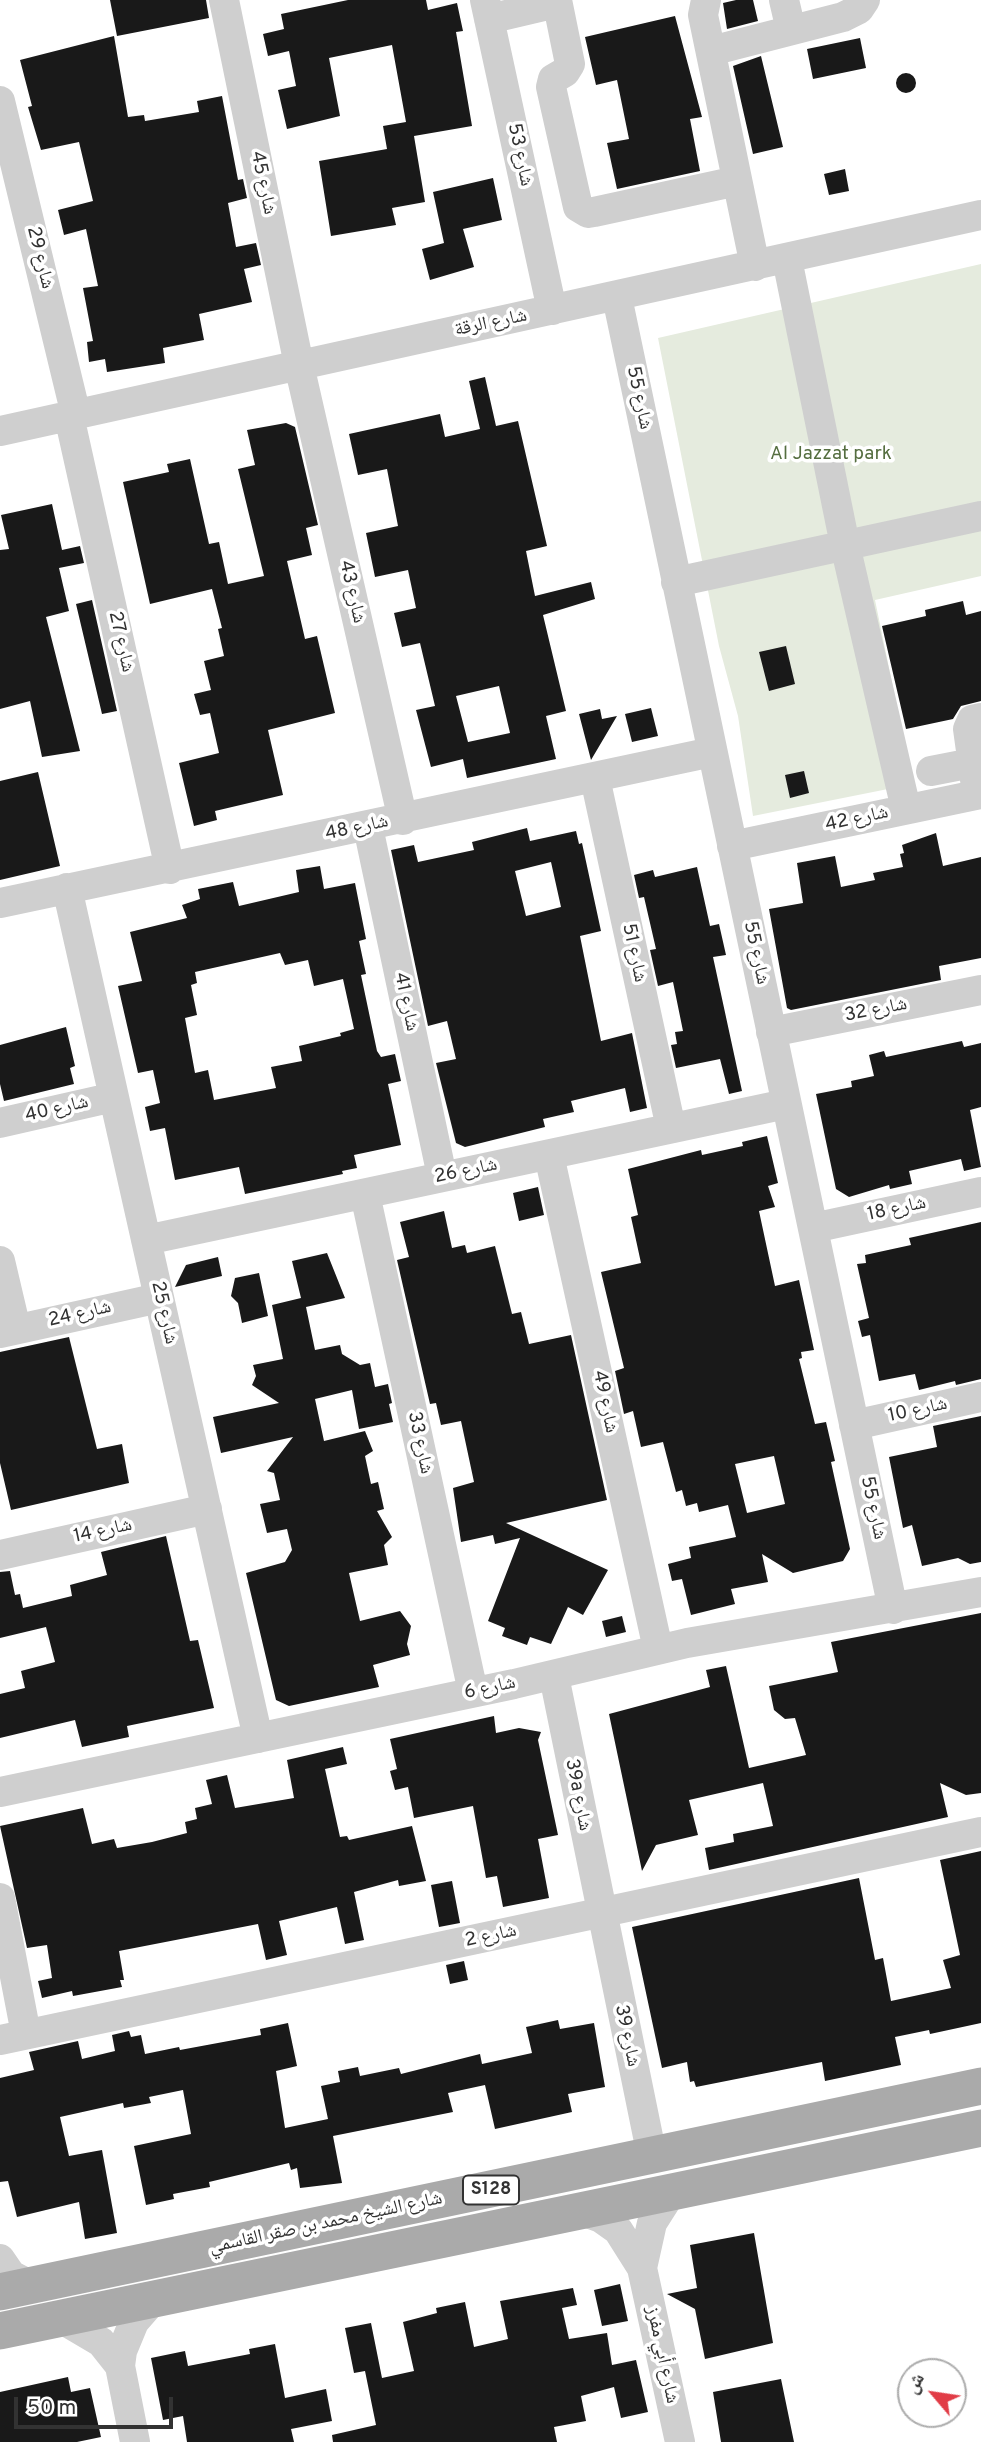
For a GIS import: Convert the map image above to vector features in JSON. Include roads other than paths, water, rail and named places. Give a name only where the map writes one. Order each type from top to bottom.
[{"type":"main road","name":"شارع الشيخ محمد بن صقر القاسمي","points":[[15,2289],[981,2086]]},
{"type":"main road","name":"شارع الشيخ محمد بن صقر القاسمي","points":[[0,2331],[981,2127]]},
{"type":"main road","points":[[253,2279],[267,2247],[287,2233]]},
{"type":"street","name":"شارع 45","points":[[224,0],[299,365]]},
{"type":"street","points":[[706,0],[703,15],[755,266]]},
{"type":"street","points":[[784,0],[791,30]]},
{"type":"street","points":[[711,51],[852,14],[865,0]]},
{"type":"street","points":[[487,9],[557,2],[570,64],[565,72],[553,79],[551,87],[575,201],[582,211],[594,212],[737,181]]},
{"type":"street","name":"شارع 53","points":[[487,9],[552,310]]},
{"type":"street","name":"شارع 29","points":[[0,101],[73,415]]},
{"type":"street","name":"شارع الرقة","points":[[0,431],[981,215]]},
{"type":"street","points":[[787,259],[845,545],[906,809]]},
{"type":"street","name":"شارع 55","points":[[617,297],[893,1609]]},
{"type":"street","name":"شارع 43","points":[[299,365],[402,820]]},
{"type":"street","name":"شارع 27","points":[[73,415],[170,869]]},
{"type":"street","points":[[676,582],[981,516]]},
{"type":"street","points":[[979,794],[968,726],[981,718]]},
{"type":"street","name":"شارع 48","points":[[0,903],[402,820],[712,752]]},
{"type":"street","points":[[931,771],[972,763]]},
{"type":"street","name":"شارع 51","points":[[595,778],[671,1128]]},
{"type":"street","name":"شارع 42","points":[[732,846],[979,794]]},
{"type":"street","name":"شارع 41","points":[[368,827],[442,1176]]},
{"type":"street","name":"شارع 25","points":[[67,888],[258,1738]]},
{"type":"street","name":"شارع 32","points":[[771,1032],[981,990]]},
{"type":"street","name":"شارع 40","points":[[0,1122],[114,1097]]},
{"type":"street","name":"شارع 26","points":[[146,1240],[786,1104]]},
{"type":"street","name":"شارع 49","points":[[549,1155],[658,1649]]},
{"type":"street","name":"شارع 18","points":[[813,1228],[981,1192]]},
{"type":"street","name":"شارع 33","points":[[365,1194],[473,1692]]},
{"type":"street","points":[[0,1261],[8,1331]]},
{"type":"street","name":"شارع 24","points":[[8,1331],[159,1298]]},
{"type":"street","name":"شارع 10","points":[[854,1425],[981,1397]]},
{"type":"street","name":"شارع 14","points":[[0,1555],[207,1509]]},
{"type":"street","name":"شارع 6","points":[[0,1792],[554,1676],[658,1649],[981,1592]]},
{"type":"street","name":"39a شارع","points":[[554,1676],[601,1915]]},
{"type":"street","name":"شارع 2","points":[[13,2037],[601,1915],[981,1832]]},
{"type":"street","points":[[0,1898],[13,2037]]},
{"type":"street","name":"شارع 39","points":[[601,1915],[652,2157]]},
{"type":"street","name":"شارع أبي مفرز","points":[[642,2268],[652,2223],[671,2193]]},
{"type":"street","name":"شارع أبي مفرز","points":[[582,2211],[601,2218],[618,2231],[642,2268],[680,2442]]},
{"type":"street","points":[[0,2259],[11,2275],[15,2289]]},
{"type":"street","points":[[135,2442],[120,2366],[130,2329],[154,2299]]},
{"type":"street","points":[[62,2319],[95,2337],[120,2366]]},
{"type":"park label","name":"Al Jazzat park","points":[[831,455]]}]
